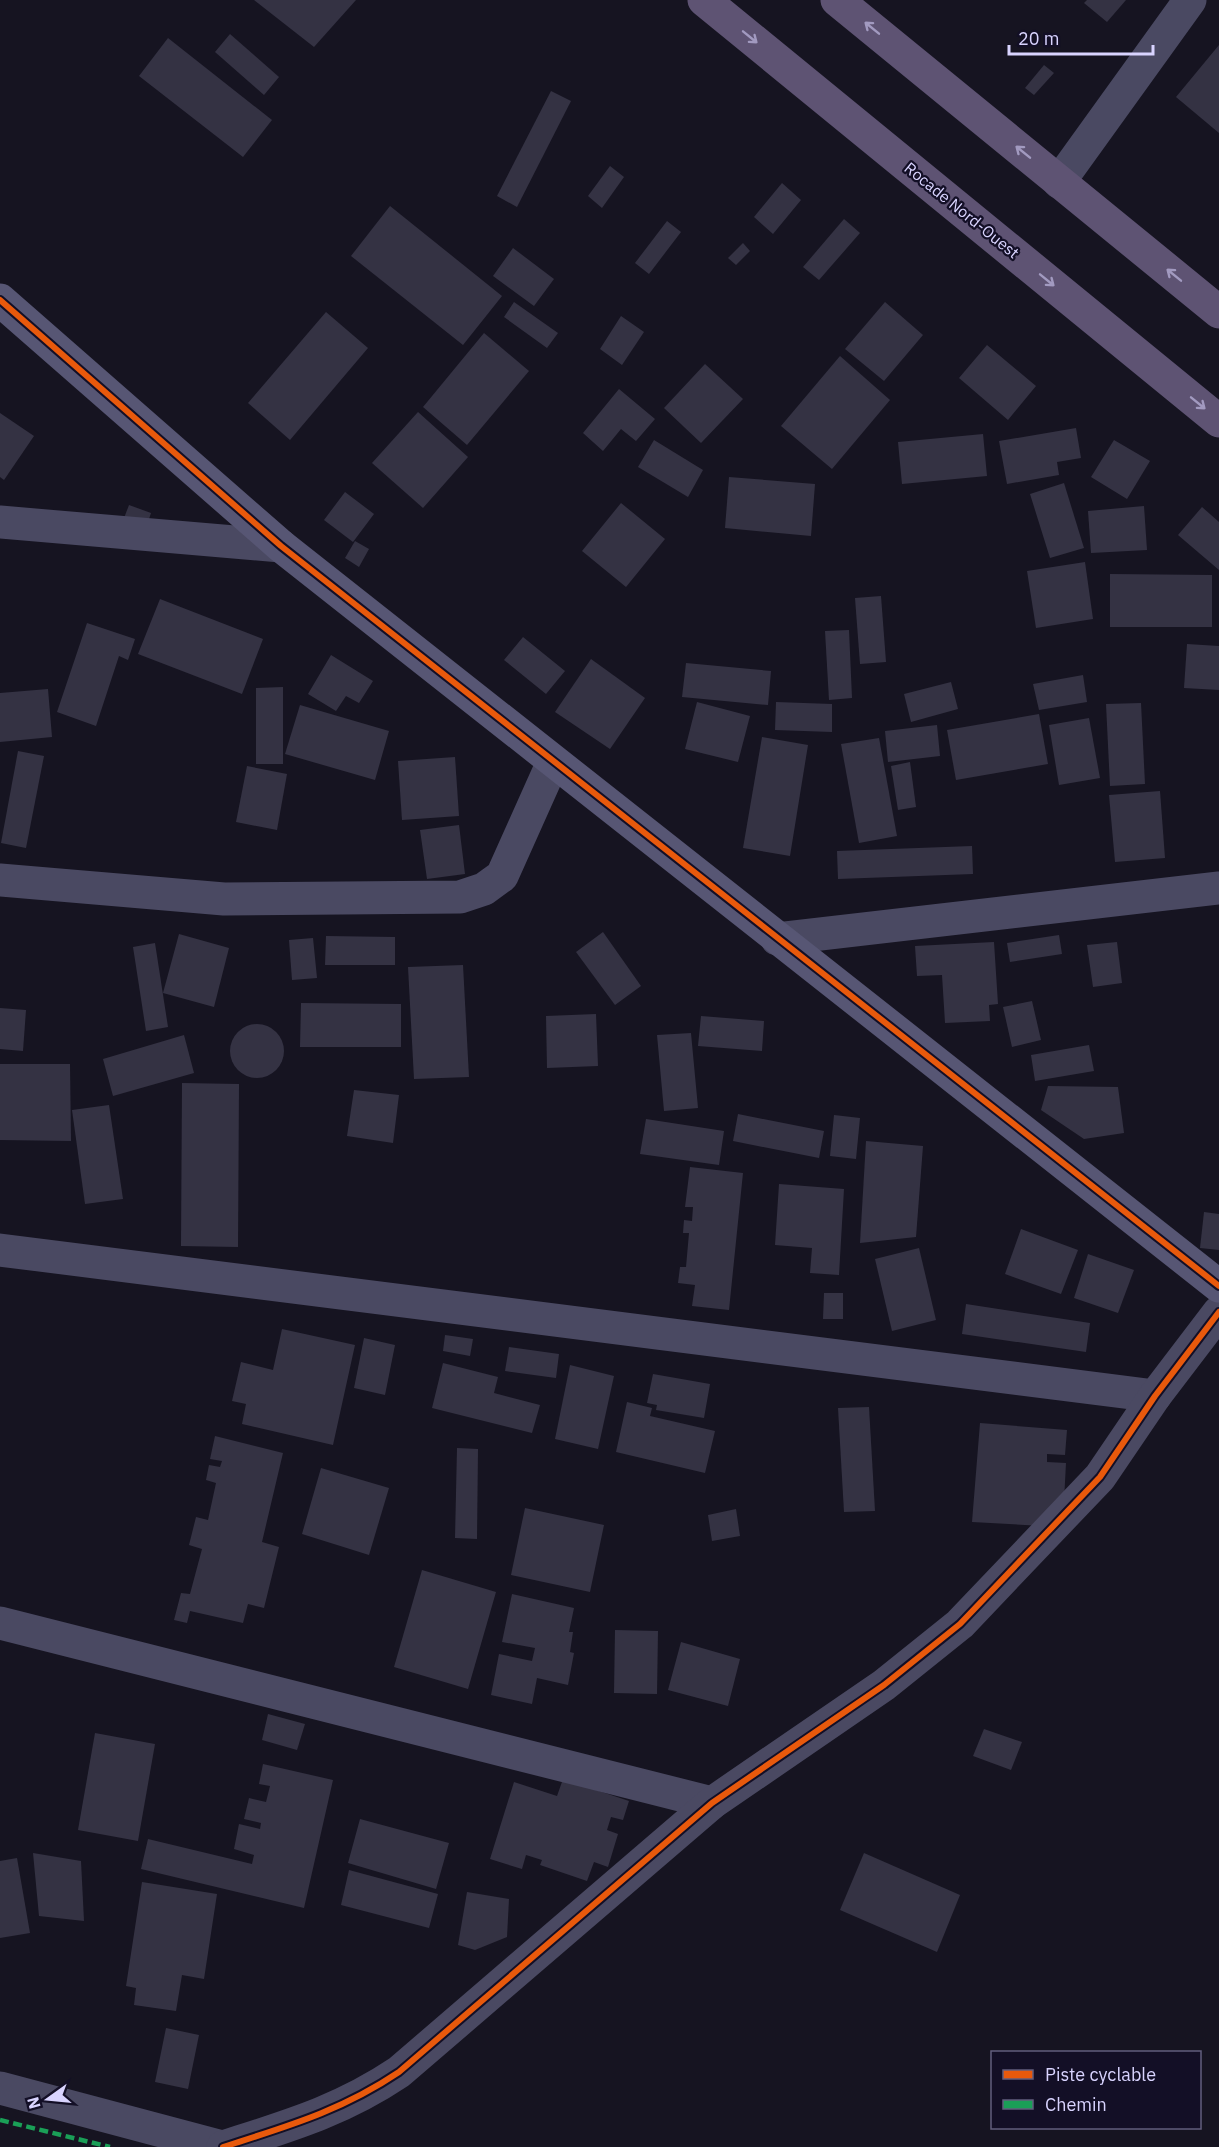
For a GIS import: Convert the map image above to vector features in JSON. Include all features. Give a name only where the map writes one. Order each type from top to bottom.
[{"type":"main road","name":"Rocade Nord-Ouest","points":[[704,0],[1219,421]]},
{"type":"main road","points":[[837,0],[1219,312]]},
{"type":"street","points":[[1059,182],[1190,0]]},
{"type":"street","points":[[0,300],[281,546],[1219,1286]]},
{"type":"street","points":[[0,522],[281,546]]},
{"type":"street","points":[[0,880],[224,898],[460,897],[484,889],[502,876],[553,762]]},
{"type":"street","points":[[777,939],[1219,888]]},
{"type":"street","points":[[0,1250],[1155,1396]]},
{"type":"street","points":[[0,2088],[223,2147],[318,2116],[364,2095],[399,2072],[712,1803],[884,1685],[960,1624],[1100,1477],[1155,1396],[1219,1312]]},
{"type":"street","points":[[0,1623],[712,1803]]},
{"type":"building","points":[[254,0],[356,0],[314,47]]},
{"type":"building","points":[[1087,0],[1126,0],[1107,22],[1084,3]]},
{"type":"building","points":[[230,34],[279,77],[264,95],[215,52]]},
{"type":"building","points":[[168,38],[272,120],[243,157],[139,76]]},
{"type":"building","points":[[1219,45],[1219,133],[1176,97]]},
{"type":"building","points":[[1044,65],[1054,73],[1034,95],[1025,88]]},
{"type":"building","points":[[551,91],[571,101],[517,207],[497,196]]},
{"type":"building","points":[[610,166],[624,177],[602,208],[588,196]]},
{"type":"building","points":[[782,183],[801,200],[773,234],[754,217]]},
{"type":"building","points":[[390,206],[502,296],[463,345],[351,256]]},
{"type":"building","points":[[844,219],[860,233],[819,280],[803,267]]},
{"type":"building","points":[[667,221],[681,232],[649,274],[635,263]]},
{"type":"building","points":[[743,243],[750,251],[736,265],[728,258]]},
{"type":"building","points":[[513,248],[554,279],[534,306],[493,276]]},
{"type":"building","points":[[514,302],[558,333],[547,348],[504,317]]},
{"type":"building","points":[[885,302],[923,335],[884,381],[845,349]]},
{"type":"building","points":[[326,312],[368,348],[290,440],[248,403]]},
{"type":"building","points":[[621,316],[644,332],[622,365],[600,349]]},
{"type":"building","points":[[484,333],[529,371],[467,445],[423,407]]},
{"type":"building","points":[[987,345],[1036,386],[1008,420],[959,378]]},
{"type":"building","points":[[840,356],[890,400],[832,469],[781,426]]},
{"type":"building","points":[[705,364],[743,399],[701,443],[664,408]]},
{"type":"building","points":[[619,389],[655,419],[636,441],[621,429],[603,451],[583,433]]},
{"type":"building","points":[[418,412],[468,457],[423,508],[372,463]]},
{"type":"building","points":[[0,413],[34,436],[4,480],[0,477]]},
{"type":"building","points":[[1076,428],[1081,458],[1057,462],[1059,475],[1007,484],[999,441]]},
{"type":"building","points":[[983,434],[987,476],[902,484],[898,442]]},
{"type":"building","points":[[654,440],[703,470],[688,497],[638,467]]},
{"type":"building","points":[[1114,440],[1150,461],[1127,499],[1091,477]]},
{"type":"building","points":[[729,477],[815,484],[811,536],[725,528]]},
{"type":"building","points":[[1064,483],[1084,548],[1050,558],[1030,494]]},
{"type":"building","points":[[345,492],[374,514],[353,542],[324,520]]},
{"type":"building","points":[[621,503],[665,539],[626,587],[582,551]]},
{"type":"building","points":[[129,505],[151,513],[144,534],[121,526]]},
{"type":"building","points":[[1144,506],[1147,550],[1091,553],[1088,511]]},
{"type":"building","points":[[1202,507],[1219,522],[1219,570],[1178,535]]},
{"type":"building","points":[[355,541],[369,549],[359,567],[345,558]]},
{"type":"building","points":[[1085,562],[1093,619],[1036,628],[1027,571]]},
{"type":"building","points":[[1110,574],[1212,575],[1212,627],[1110,627]]},
{"type":"building","points":[[881,596],[886,662],[860,664],[855,598]]},
{"type":"building","points":[[160,599],[263,639],[242,694],[138,654]]},
{"type":"building","points":[[87,623],[135,639],[128,660],[119,656],[96,726],[57,712]]},
{"type":"building","points":[[849,630],[852,698],[829,700],[825,631]]},
{"type":"building","points":[[523,637],[565,671],[546,694],[504,660]]},
{"type":"building","points":[[1187,644],[1219,646],[1219,690],[1184,688]]},
{"type":"building","points":[[331,655],[373,681],[359,703],[346,696],[336,711],[308,694]]},
{"type":"building","points":[[591,659],[645,698],[610,749],[555,712]]},
{"type":"building","points":[[686,663],[771,671],[768,705],[682,697]]},
{"type":"building","points":[[1083,675],[1087,702],[1039,710],[1033,684]]},
{"type":"building","points":[[951,682],[958,709],[911,722],[904,694]]},
{"type":"building","points":[[283,687],[283,764],[256,764],[256,688]]},
{"type":"building","points":[[48,689],[52,737],[0,742],[0,693]]},
{"type":"building","points":[[697,702],[750,716],[738,762],[685,749]]},
{"type":"building","points":[[776,702],[832,704],[832,732],[775,730]]},
{"type":"building","points":[[1141,703],[1145,784],[1110,786],[1106,704]]},
{"type":"building","points":[[300,705],[389,731],[375,780],[285,754]]},
{"type":"building","points":[[1039,714],[1048,764],[956,780],[947,730]]},
{"type":"building","points":[[1089,718],[1100,778],[1059,785],[1049,725]]},
{"type":"building","points":[[937,725],[940,756],[888,762],[885,731]]},
{"type":"building","points":[[762,737],[808,745],[790,856],[743,848]]},
{"type":"building","points":[[879,738],[897,836],[859,843],[841,744]]},
{"type":"building","points":[[18,751],[44,756],[26,848],[1,843]]},
{"type":"building","points":[[455,757],[459,816],[402,820],[398,761]]},
{"type":"building","points":[[910,762],[916,807],[898,810],[891,766]]},
{"type":"building","points":[[247,766],[287,774],[277,830],[236,822]]},
{"type":"building","points":[[1160,791],[1165,858],[1115,862],[1109,795]]},
{"type":"building","points":[[459,825],[465,874],[427,879],[420,830]]},
{"type":"building","points":[[972,846],[973,874],[838,879],[837,851]]},
{"type":"building","points":[[603,932],[641,986],[615,1005],[576,952]]},
{"type":"building","points":[[179,934],[229,948],[214,1007],[163,993]]},
{"type":"building","points":[[1059,935],[1062,954],[1010,962],[1007,943]]},
{"type":"building","points":[[326,936],[395,937],[395,965],[325,965]]},
{"type":"building","points":[[313,938],[317,978],[292,980],[289,940]]},
{"type":"building","points":[[994,942],[998,1004],[989,1005],[990,1021],[945,1023],[942,975],[917,976],[915,946]]},
{"type":"building","points":[[1117,942],[1122,983],[1093,987],[1087,945]]},
{"type":"building","points":[[155,943],[168,1027],[146,1031],[133,947]]},
{"type":"building","points":[[463,965],[469,1077],[414,1079],[408,967]]},
{"type":"building","points":[[1032,1001],[1041,1040],[1012,1047],[1003,1007]]},
{"type":"building","points":[[301,1003],[401,1004],[401,1047],[300,1047]]},
{"type":"building","points":[[0,1008],[26,1010],[23,1051],[0,1049]]},
{"type":"building","points":[[596,1014],[598,1066],[547,1068],[546,1016]]},
{"type":"building","points":[[701,1016],[764,1021],[762,1051],[698,1046]]},
{"type":"building","points":[[257,1024],[267,1026],[276,1032],[282,1041],[284,1051],[282,1061],[276,1070],[267,1076],[257,1078],[247,1076],[238,1070],[232,1061],[230,1051],[232,1041],[238,1032],[247,1026]]},
{"type":"building","points":[[691,1033],[698,1108],[664,1111],[657,1035]]},
{"type":"building","points":[[184,1035],[194,1073],[113,1096],[103,1059]]},
{"type":"building","points":[[1089,1045],[1094,1071],[1035,1081],[1031,1055]]},
{"type":"building","points":[[0,1064],[70,1064],[71,1141],[0,1140]]},
{"type":"building","points":[[182,1083],[239,1084],[238,1247],[181,1246]]},
{"type":"building","points":[[1048,1086],[1118,1087],[1124,1133],[1084,1139],[1041,1110]]},
{"type":"building","points":[[354,1090],[399,1095],[393,1143],[347,1136]]},
{"type":"building","points":[[109,1105],[123,1199],[85,1204],[72,1110]]},
{"type":"building","points":[[738,1114],[824,1131],[819,1158],[733,1141]]},
{"type":"building","points":[[834,1115],[860,1118],[856,1159],[830,1156]]},
{"type":"building","points":[[646,1119],[724,1131],[719,1165],[640,1154]]},
{"type":"building","points":[[866,1141],[923,1146],[916,1237],[860,1243]]},
{"type":"building","points":[[690,1167],[743,1173],[729,1310],[692,1306],[695,1285],[678,1283],[680,1267],[686,1267],[689,1233],[683,1233],[684,1220],[692,1221],[693,1207],[685,1207]]},
{"type":"building","points":[[779,1184],[844,1189],[839,1275],[810,1273],[812,1248],[775,1245]]},
{"type":"building","points":[[1204,1212],[1219,1214],[1219,1250],[1200,1248]]},
{"type":"building","points":[[1021,1229],[1078,1250],[1061,1294],[1005,1274]]},
{"type":"building","points":[[919,1248],[936,1320],[892,1331],[875,1259]]},
{"type":"building","points":[[1088,1254],[1134,1270],[1118,1313],[1074,1298]]},
{"type":"building","points":[[824,1293],[843,1293],[843,1319],[823,1319]]},
{"type":"building","points":[[966,1304],[1090,1323],[1086,1352],[962,1334]]},
{"type":"building","points":[[282,1329],[355,1345],[333,1445],[242,1424],[246,1404],[232,1401],[241,1362],[273,1370]]},
{"type":"building","points":[[445,1335],[473,1339],[470,1356],[443,1351]]},
{"type":"building","points":[[364,1338],[395,1345],[385,1395],[354,1388]]},
{"type":"building","points":[[509,1347],[559,1354],[556,1378],[505,1371]]},
{"type":"building","points":[[443,1363],[498,1377],[494,1393],[540,1405],[532,1433],[432,1408]]},
{"type":"building","points":[[570,1365],[614,1376],[598,1449],[555,1439]]},
{"type":"building","points":[[653,1374],[710,1384],[704,1418],[656,1410],[657,1405],[647,1403]]},
{"type":"building","points":[[627,1402],[652,1408],[650,1416],[715,1431],[705,1473],[616,1452]]},
{"type":"building","points":[[869,1407],[875,1511],[844,1512],[838,1408]]},
{"type":"building","points":[[980,1423],[1067,1430],[1065,1455],[1047,1454],[1047,1462],[1066,1463],[1064,1501],[1043,1526],[972,1522]]},
{"type":"building","points":[[215,1436],[283,1453],[262,1542],[279,1547],[264,1608],[248,1604],[243,1623],[190,1611],[187,1623],[174,1620],[181,1593],[190,1594],[202,1549],[189,1545],[196,1517],[208,1520],[216,1483],[206,1480],[209,1465],[220,1467],[222,1461],[210,1459]]},
{"type":"building","points":[[457,1448],[478,1449],[477,1539],[455,1538]]},
{"type":"building","points":[[321,1468],[389,1488],[369,1555],[302,1534]]},
{"type":"building","points":[[525,1508],[604,1525],[590,1592],[511,1575]]},
{"type":"building","points":[[736,1509],[740,1536],[712,1541],[708,1515]]},
{"type":"building","points":[[422,1570],[496,1592],[468,1689],[394,1667]]},
{"type":"building","points":[[512,1594],[574,1608],[569,1632],[573,1632],[570,1652],[574,1653],[568,1685],[537,1678],[532,1704],[491,1695],[499,1654],[532,1661],[535,1648],[502,1642]]},
{"type":"building","points":[[615,1630],[658,1631],[657,1694],[614,1693]]},
{"type":"building","points":[[681,1642],[740,1659],[728,1706],[668,1690]]},
{"type":"building","points":[[268,1714],[305,1724],[297,1750],[262,1740]]},
{"type":"building","points":[[984,1729],[1022,1742],[1011,1770],[973,1756]]},
{"type":"building","points":[[95,1733],[155,1744],[138,1841],[78,1830]]},
{"type":"building","points":[[263,1764],[333,1780],[304,1908],[141,1869],[148,1839],[252,1864],[254,1855],[234,1849],[239,1824],[260,1829],[261,1823],[244,1819],[249,1798],[266,1802],[270,1786],[259,1784]]},
{"type":"building","points":[[563,1779],[629,1801],[623,1820],[611,1817],[607,1830],[618,1834],[608,1867],[594,1862],[587,1881],[540,1865],[542,1860],[526,1855],[522,1869],[490,1859],[514,1782],[557,1796]]},
{"type":"building","points":[[360,1819],[449,1843],[436,1889],[348,1863]]},
{"type":"building","points":[[33,1853],[81,1861],[84,1921],[39,1916]]},
{"type":"building","points":[[864,1853],[960,1895],[937,1952],[840,1910]]},
{"type":"building","points":[[17,1858],[30,1933],[0,1938],[0,1861]]},
{"type":"building","points":[[349,1870],[438,1894],[429,1928],[341,1905]]},
{"type":"building","points":[[142,1882],[217,1894],[204,1979],[182,1975],[176,2011],[134,2005],[136,1988],[126,1986]]},
{"type":"building","points":[[467,1892],[509,1899],[507,1937],[475,1950],[458,1945]]},
{"type":"building","points":[[166,2028],[199,2035],[188,2089],[155,2082]]},
{"type":"marked path","points":[[0,2120],[110,2147]]},
{"type":"cycle path","points":[[0,300],[281,546],[1219,1286]]},
{"type":"cycle path","points":[[223,2147],[314,2116],[356,2097],[399,2072],[712,1803],[884,1685],[960,1624],[1100,1477],[1155,1396],[1219,1312]]}]
